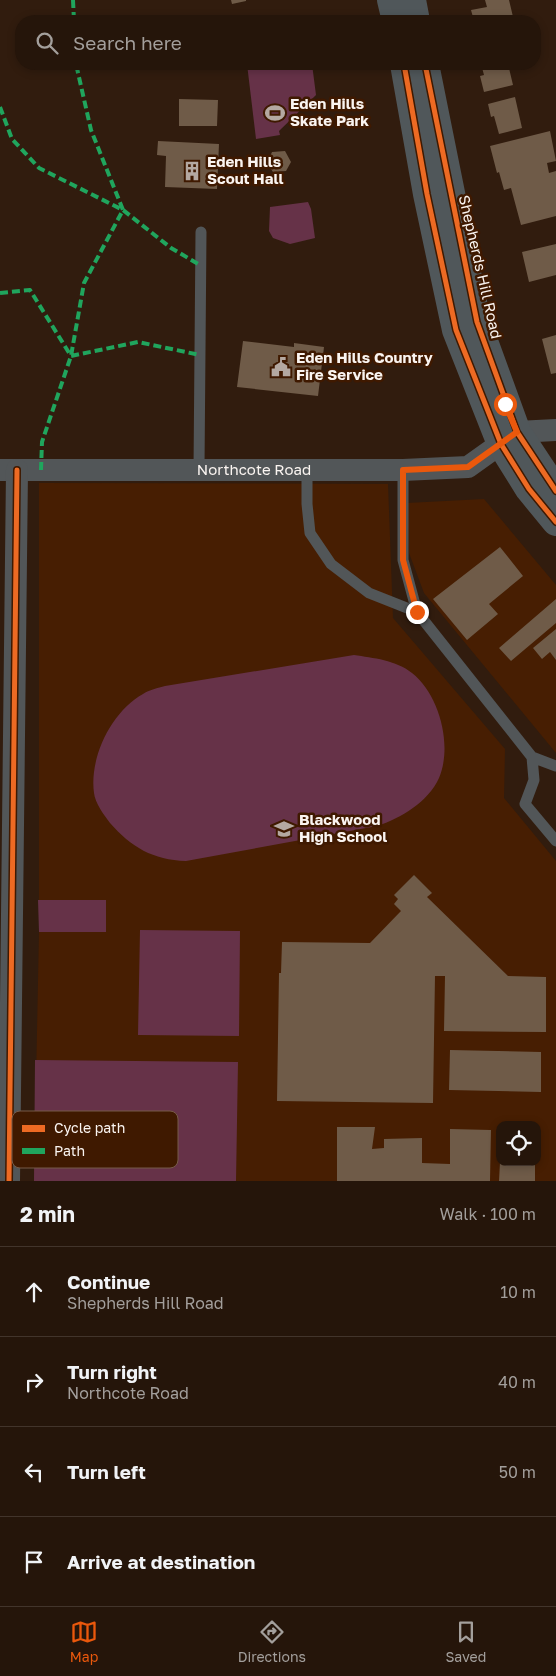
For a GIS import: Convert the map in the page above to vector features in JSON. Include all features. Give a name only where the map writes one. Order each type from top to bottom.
[{"type":"main road","points":[[391,0],[395,15]]},
{"type":"main road","points":[[412,0],[415,15]]},
{"type":"main road","name":"Shepherds Hill Road","points":[[405,70],[427,194],[456,330],[509,438],[529,489],[556,522]]},
{"type":"main road","name":"Shepherds Hill Road","points":[[426,70],[477,322],[509,438],[556,492]]},
{"type":"street","points":[[509,438],[556,430]]},
{"type":"street","name":"Northcote Road","points":[[9,470],[403,470],[468,467],[509,438]]},
{"type":"street","points":[[6,1168],[9,470]]},
{"type":"lane","points":[[199,469],[200,232]]},
{"type":"lane","points":[[307,470],[307,504],[310,533],[331,564],[369,593],[417,612]]},
{"type":"lane","points":[[403,470],[403,560],[417,612],[532,757],[556,766]]},
{"type":"lane","points":[[532,757],[534,780],[525,804],[556,841]]},
{"type":"shaded area","name":"Eden Hills Skate Park","points":[[248,70],[313,70],[316,95],[279,131],[280,135],[256,139]]},
{"type":"shaded area","points":[[308,202],[311,209],[315,238],[290,244],[273,238],[269,231],[270,207]]},
{"type":"shaded area","name":"Blackwood High School","points":[[39,483],[388,484],[393,618],[505,749],[504,798],[556,861],[556,1181],[34,1181],[34,1168],[178,1168],[178,1111],[35,1111],[39,932]]},
{"type":"shaded area","points":[[484,499],[556,585],[556,753],[424,593],[409,553],[407,503]]},
{"type":"shaded area","points":[[354,655],[392,662],[412,673],[430,694],[441,721],[444,751],[443,765],[439,778],[421,802],[404,814],[377,826],[186,861],[163,858],[144,851],[126,839],[110,823],[100,809],[94,793],[93,779],[99,750],[113,723],[132,702],[143,694],[165,686]]},
{"type":"shaded area","points":[[38,900],[106,900],[106,932],[39,932]]},
{"type":"shaded area","points":[[140,930],[240,931],[239,1036],[138,1035]]},
{"type":"shaded area","points":[[35,1060],[238,1062],[236,1181],[34,1181],[34,1168],[178,1168],[178,1111],[35,1111]]},
{"type":"building","points":[[231,0],[246,0],[246,1],[232,4]]},
{"type":"building","points":[[485,0],[509,0],[513,15],[472,15],[471,10],[487,7]]},
{"type":"building","points":[[483,70],[509,70],[513,85],[484,92],[480,76],[484,75]]},
{"type":"building","points":[[515,97],[522,128],[499,134],[494,116],[491,117],[488,104]]},
{"type":"building","points":[[179,99],[218,100],[217,126],[179,126]]},
{"type":"building","points":[[550,131],[556,161],[547,163],[549,173],[556,171],[556,216],[521,225],[511,188],[504,190],[499,172],[497,173],[490,146]]},
{"type":"building","name":"Eden Hills Scout Hall","points":[[158,141],[219,144],[217,189],[165,187],[166,156],[157,155]]},
{"type":"building","points":[[285,151],[291,162],[286,171],[273,172],[267,163],[272,152]]},
{"type":"building","points":[[556,244],[556,275],[529,282],[522,252]]},
{"type":"building","points":[[556,335],[556,373],[551,374],[542,339]]},
{"type":"building","name":"Eden Hills Country Fire Service","points":[[243,341],[294,347],[294,343],[324,347],[318,396],[237,387]]},
{"type":"building","points":[[500,547],[523,576],[489,604],[498,614],[467,640],[433,599]]},
{"type":"building","points":[[556,599],[556,623],[511,661],[499,648]]},
{"type":"building","points":[[556,629],[556,660],[550,652],[542,659],[533,648]]},
{"type":"building","points":[[414,875],[432,893],[427,897],[508,976],[546,977],[546,1032],[444,1031],[445,976],[435,976],[433,1103],[277,1101],[279,973],[281,973],[282,942],[370,943],[401,911],[394,904],[398,899],[394,895]]},
{"type":"building","points":[[450,1050],[541,1052],[541,1092],[449,1090]]},
{"type":"building","points":[[337,1127],[375,1127],[372,1149],[384,1148],[384,1139],[422,1138],[422,1163],[450,1164],[450,1129],[491,1130],[490,1181],[337,1181]]},
{"type":"building","points":[[500,1166],[535,1166],[535,1181],[499,1181]]},
{"type":"marked path","points":[[73,0],[74,15]]},
{"type":"marked path","points":[[41,470],[42,442],[71,356],[84,283],[123,210],[91,130],[77,70]]},
{"type":"marked path","points":[[0,107],[12,139],[39,168],[123,210],[171,248],[200,265]]},
{"type":"marked path","points":[[0,293],[30,290],[71,356],[138,342],[200,355]]},
{"type":"cycle path","points":[[405,70],[427,194],[456,330],[501,444],[529,489],[556,522]]},
{"type":"cycle path","points":[[426,70],[477,322],[517,432],[556,491]]},
{"type":"cycle path","points":[[9,1181],[17,470]]},
{"type":"place","name":"Eden Hills Skate Park","points":[[275,113]]},
{"type":"place","name":"Eden Hills Scout Hall","points":[[192,171]]},
{"type":"place","name":"Eden Hills Country Fire Service","points":[[281,367]]},
{"type":"place","name":"Blackwood High School","points":[[284,829]]},
{"type":"route","points":[[417,612],[403,560],[403,470],[468,467],[517,432],[505,404]]}]
